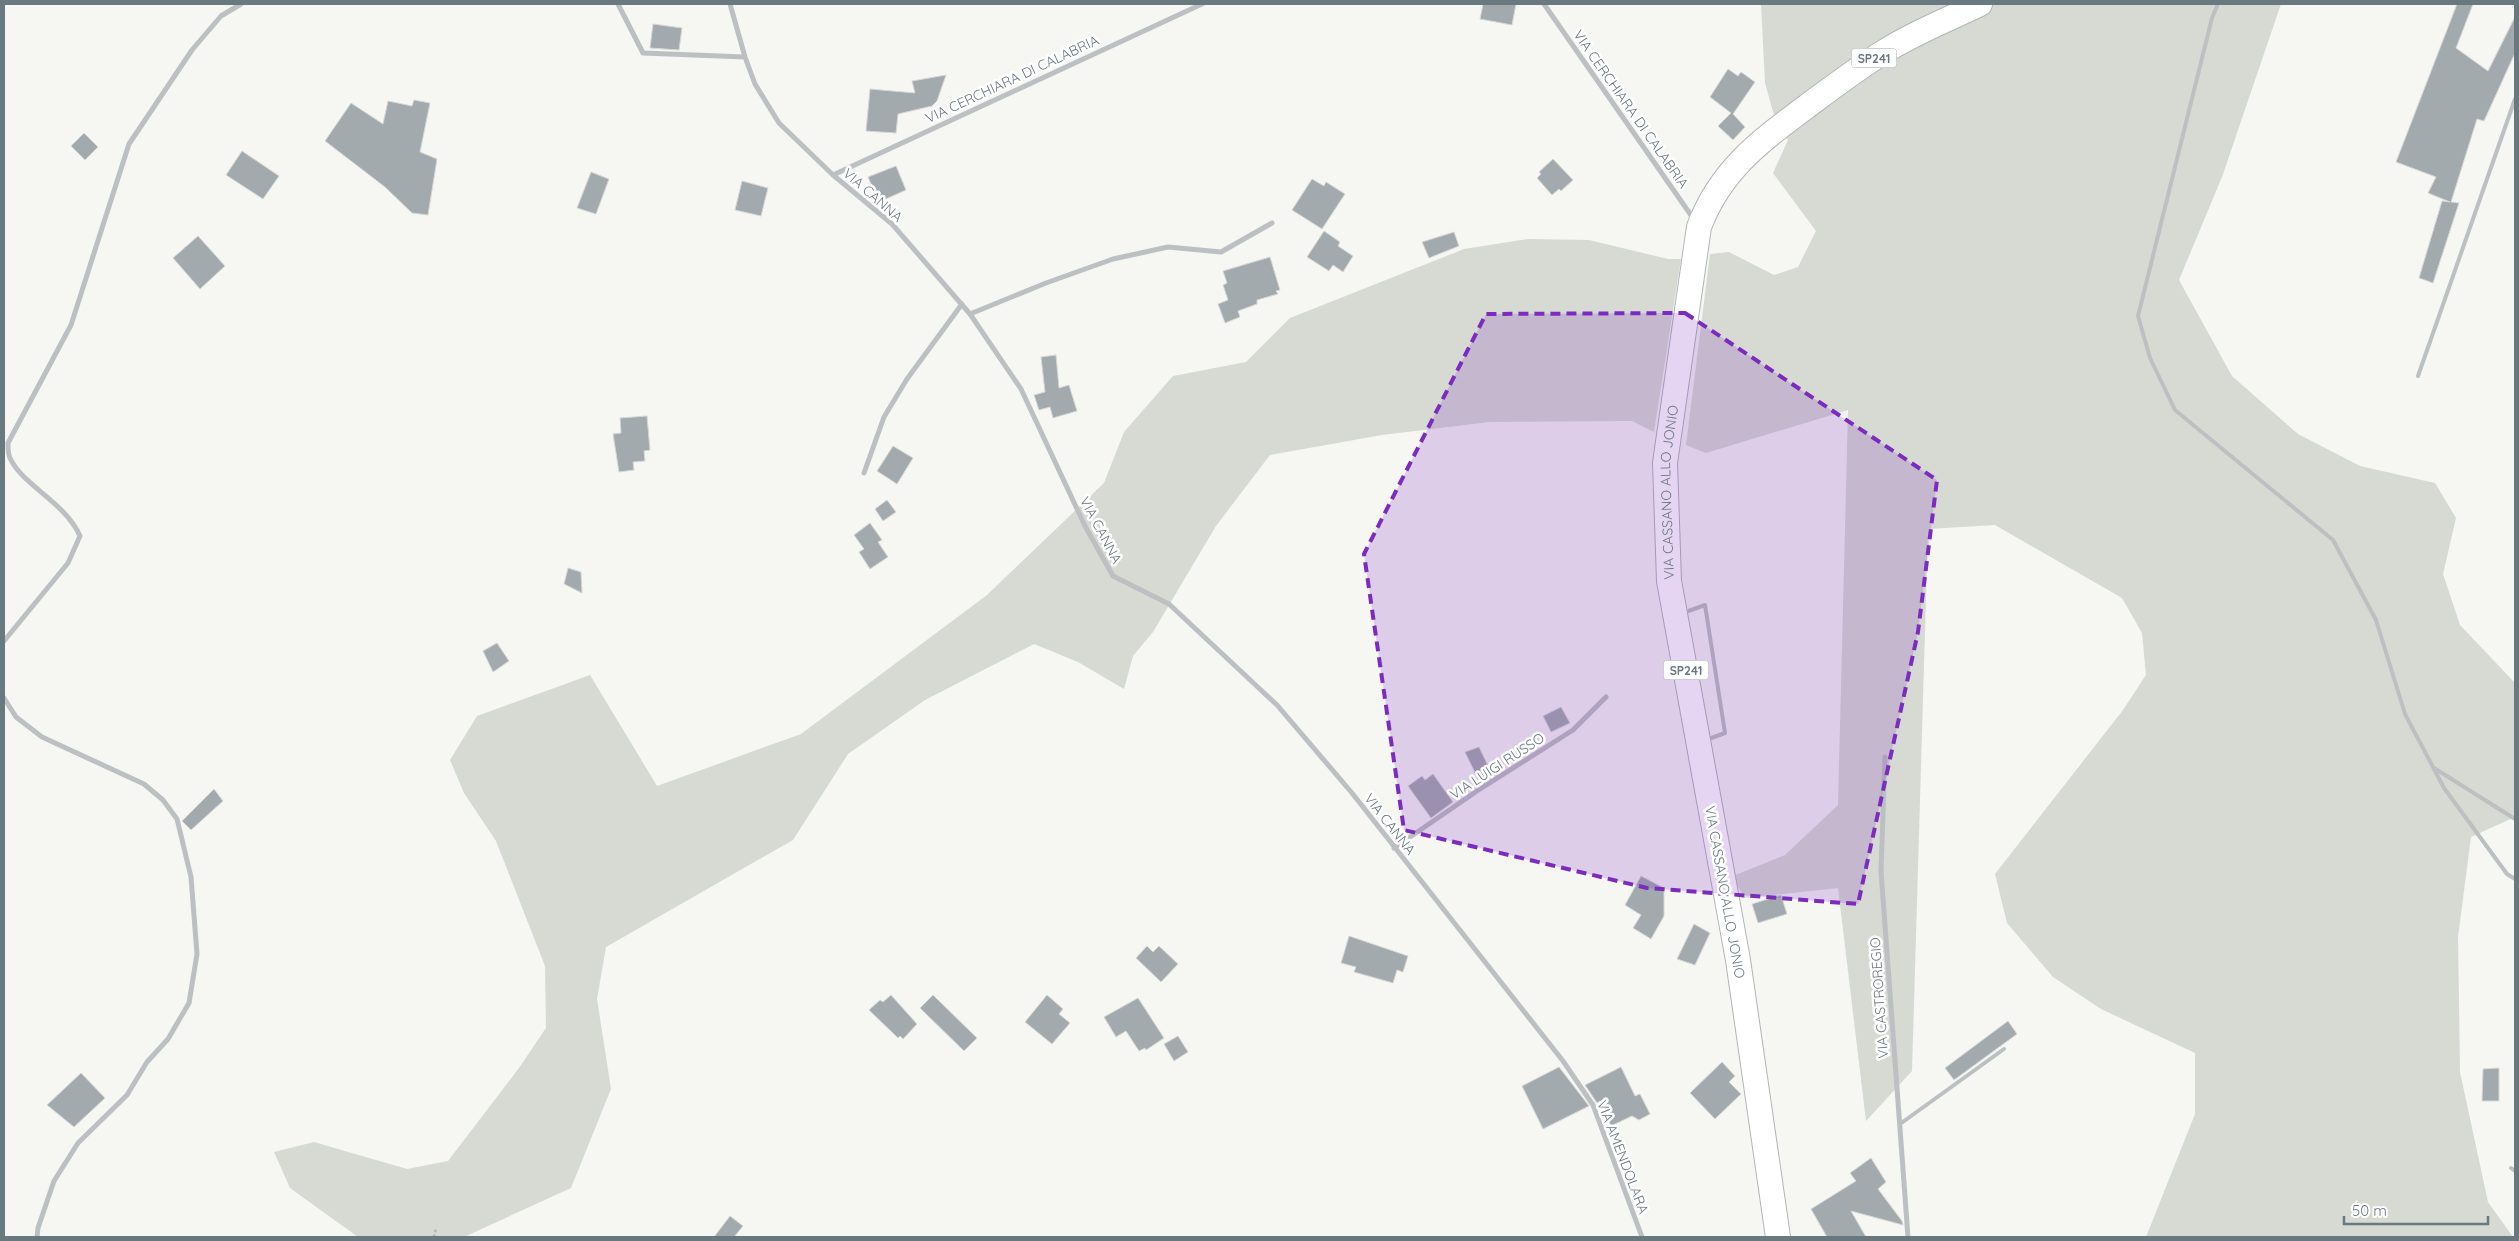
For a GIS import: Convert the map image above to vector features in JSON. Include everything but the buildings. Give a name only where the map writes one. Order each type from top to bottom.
[{"type":"main road","name":"VIA CASSANO ALLO JONIO","points":[[1778,1237],[1738,960],[1670,581],[1665,464],[1699,227],[1706,207],[1724,179],[1749,151],[1851,73],[1889,49],[1980,4]]},
{"type":"street","points":[[4,641],[68,563],[80,536],[74,524],[59,506],[21,473],[9,458],[8,443],[71,325],[113,198],[128,144],[192,50],[221,16],[241,4]]},
{"type":"street","points":[[618,4],[643,53],[745,57]]},
{"type":"street","name":"VIA CANNA","points":[[730,4],[755,84],[779,123],[833,175],[892,224],[970,314],[1021,389],[1085,526],[1113,576],[1169,604],[1277,705],[1352,793],[1563,1062]]},
{"type":"street","name":"VIA CERCHIARA DI CALABRIA","points":[[833,175],[1202,4]]},
{"type":"street","name":"VIA CERCHIARA DI CALABRIA","points":[[1544,4],[1699,227]]},
{"type":"street","points":[[970,314],[1046,283],[1113,259],[1168,247],[1221,252],[1272,223]]},
{"type":"street","points":[[864,473],[884,417],[907,379],[962,304]]},
{"type":"street","name":"VIA LUIGI RUSSO","points":[[1394,848],[1477,791],[1573,730],[1606,697]]},
{"type":"street","points":[[4,698],[16,717],[42,737],[144,784],[163,800],[177,819],[191,877],[197,954],[189,1003],[168,1039],[147,1062],[127,1095],[78,1143],[54,1181],[38,1228],[37,1237]]},
{"type":"street","name":"VIA CASTROREGIO","points":[[1886,757],[1881,871],[1908,1237]]},
{"type":"street","name":"VIA AMENDOLARA","points":[[1563,1062],[1594,1105],[1642,1237]]},
{"type":"lane","points":[[2218,4],[2212,18],[2166,197],[2138,316],[2150,358],[2175,410],[2333,540],[2376,620],[2405,714],[2432,767],[2455,804],[2507,874],[2515,880]]},
{"type":"lane","points":[[2418,376],[2515,99]]},
{"type":"lane","points":[[2432,767],[2515,819]]},
{"type":"lane","points":[[1900,1124],[2004,1049]]},
{"type":"lane","points":[[2511,1168],[2515,1171]]},
{"type":"path","points":[[434,1237],[436,1228]]},
{"type":"highlighted area","points":[[1685,313],[1937,480],[1918,632],[1858,904],[1647,888],[1404,830],[1364,554],[1486,314]]},
{"type":"shaded area","points":[[1761,4],[2281,4],[2222,177],[2179,280],[2232,376],[2298,434],[2360,466],[2435,483],[2456,518],[2443,574],[2460,625],[2515,683],[2515,817],[2471,837],[2458,937],[2460,1072],[2488,1202],[2513,1237],[2146,1237],[2195,1114],[2195,1053],[2101,1009],[2053,977],[2007,923],[1995,874],[2123,710],[2146,675],[2142,633],[2122,598],[1995,525],[1928,529],[1912,1071],[1866,1121],[1838,888],[1744,898],[1733,876],[1785,855],[1838,805],[1848,410],[1706,453],[1686,445],[1710,254],[1729,252],[1774,275],[1798,267],[1816,231],[1773,173],[1788,140],[1773,112],[1765,83]]},
{"type":"shaded area","points":[[1528,239],[1589,240],[1668,259],[1681,259],[1654,432],[1632,421],[1490,422],[1382,435],[1270,455],[1216,526],[1153,632],[1133,656],[1124,689],[1078,662],[1034,644],[925,700],[848,754],[793,840],[606,947],[597,999],[611,1089],[571,1188],[464,1237],[358,1237],[290,1188],[274,1152],[314,1142],[407,1169],[448,1161],[519,1068],[546,1028],[545,966],[496,841],[464,793],[450,760],[477,716],[590,675],[657,786],[801,734],[987,595],[1104,483],[1124,432],[1173,376],[1246,362],[1290,318],[1464,249]]}]
